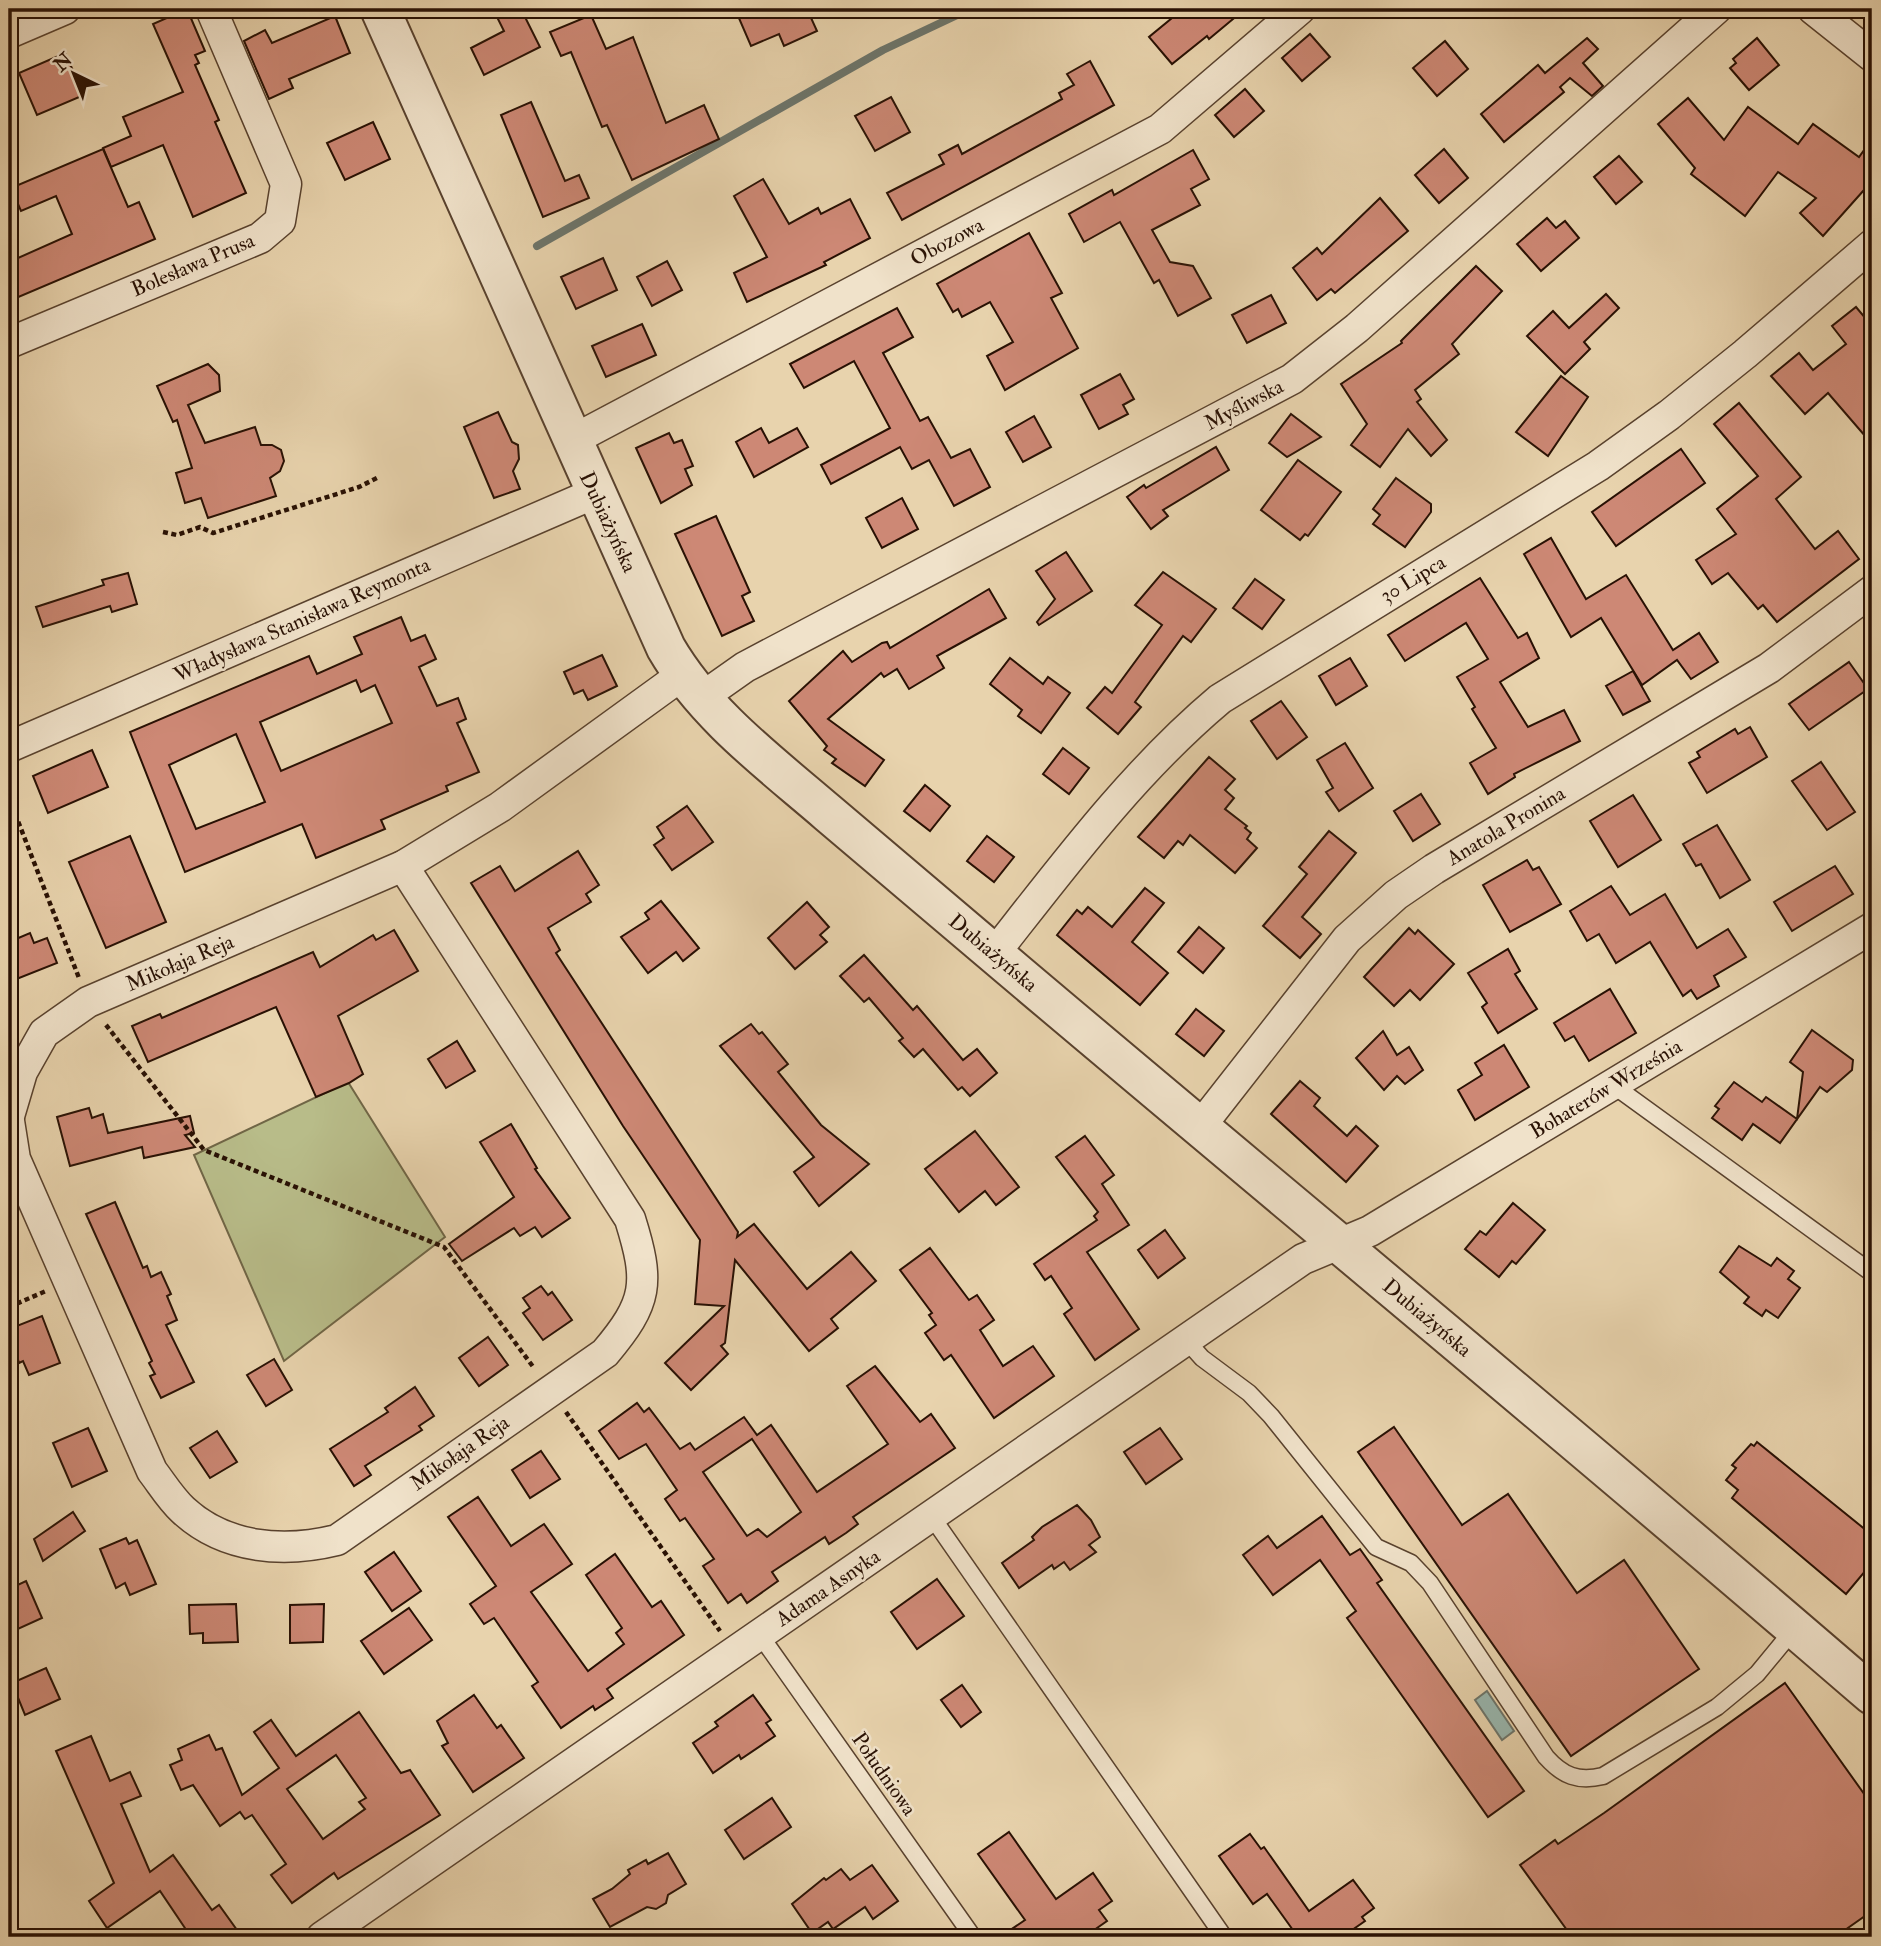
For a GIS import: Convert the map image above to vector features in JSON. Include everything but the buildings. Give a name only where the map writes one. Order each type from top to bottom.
[{"type":"street","points":[[9,33],[65,9]]},
{"type":"street","name":"Bolesława Prusa","points":[[9,343],[260,238],[280,221],[286,184],[211,9]]},
{"type":"street","name":"Dubiażyńska","points":[[380,9],[571,441],[666,648],[691,687],[757,752],[1872,1695]]},
{"type":"street","name":"Obozowa","points":[[571,441],[1160,130],[1300,9]]},
{"type":"street","name":"Myśliwska","points":[[691,687],[745,667],[1292,379],[1357,328],[1716,9]]},
{"type":"street","points":[[1813,9],[1872,56]]},
{"type":"street","name":"30 Lipca","points":[[994,954],[1098,824],[1187,727],[1220,699],[1598,466],[1734,363],[1872,245]]},
{"type":"street","name":"Władysława Stanisława Reymonta","points":[[9,747],[595,493]]},
{"type":"street","name":"Anatola Pronina","points":[[1199,1128],[1347,939],[1396,895],[1434,869],[1769,667],[1872,591]]},
{"type":"street","name":"Mikołaja Reja","points":[[403,866],[630,1219],[643,1260],[642,1292],[630,1322],[604,1353],[337,1539],[306,1547],[264,1547],[214,1532],[182,1509],[152,1471],[15,1159],[9,1119],[22,1072],[44,1034],[88,1002],[403,866],[691,687]]},
{"type":"street","name":"Bohaterów Września","points":[[1338,1244],[1370,1231],[1872,928]]},
{"type":"street","name":"Adama Asnyka","points":[[322,1937],[1303,1259],[1338,1244]]},
{"type":"lane","points":[[1613,1085],[1872,1273]]},
{"type":"lane","points":[[1186,1340],[1202,1358],[1249,1393],[1271,1416],[1376,1547],[1411,1563],[1430,1583],[1546,1758],[1571,1777],[1586,1780],[1603,1776],[1717,1707],[1757,1674],[1795,1628]]},
{"type":"lane","points":[[932,1517],[1224,1937]]},
{"type":"lane","name":"Południowa","points":[[760,1635],[973,1937]]},
{"type":"path","points":[[163,532],[177,535],[200,527],[213,533],[377,478]]},
{"type":"path","points":[[9,798],[88,1002],[204,1150],[444,1247],[551,1390],[726,1640]]},
{"type":"path","points":[[9,1307],[69,1281]]},
{"type":"green space","points":[[348,1082],[445,1237],[284,1361],[194,1155]]},
{"type":"water","points":[[1487,1691],[1514,1731],[1502,1740],[1475,1700]]},
{"type":"waterway","points":[[537,246],[883,50],[970,9]]}]
